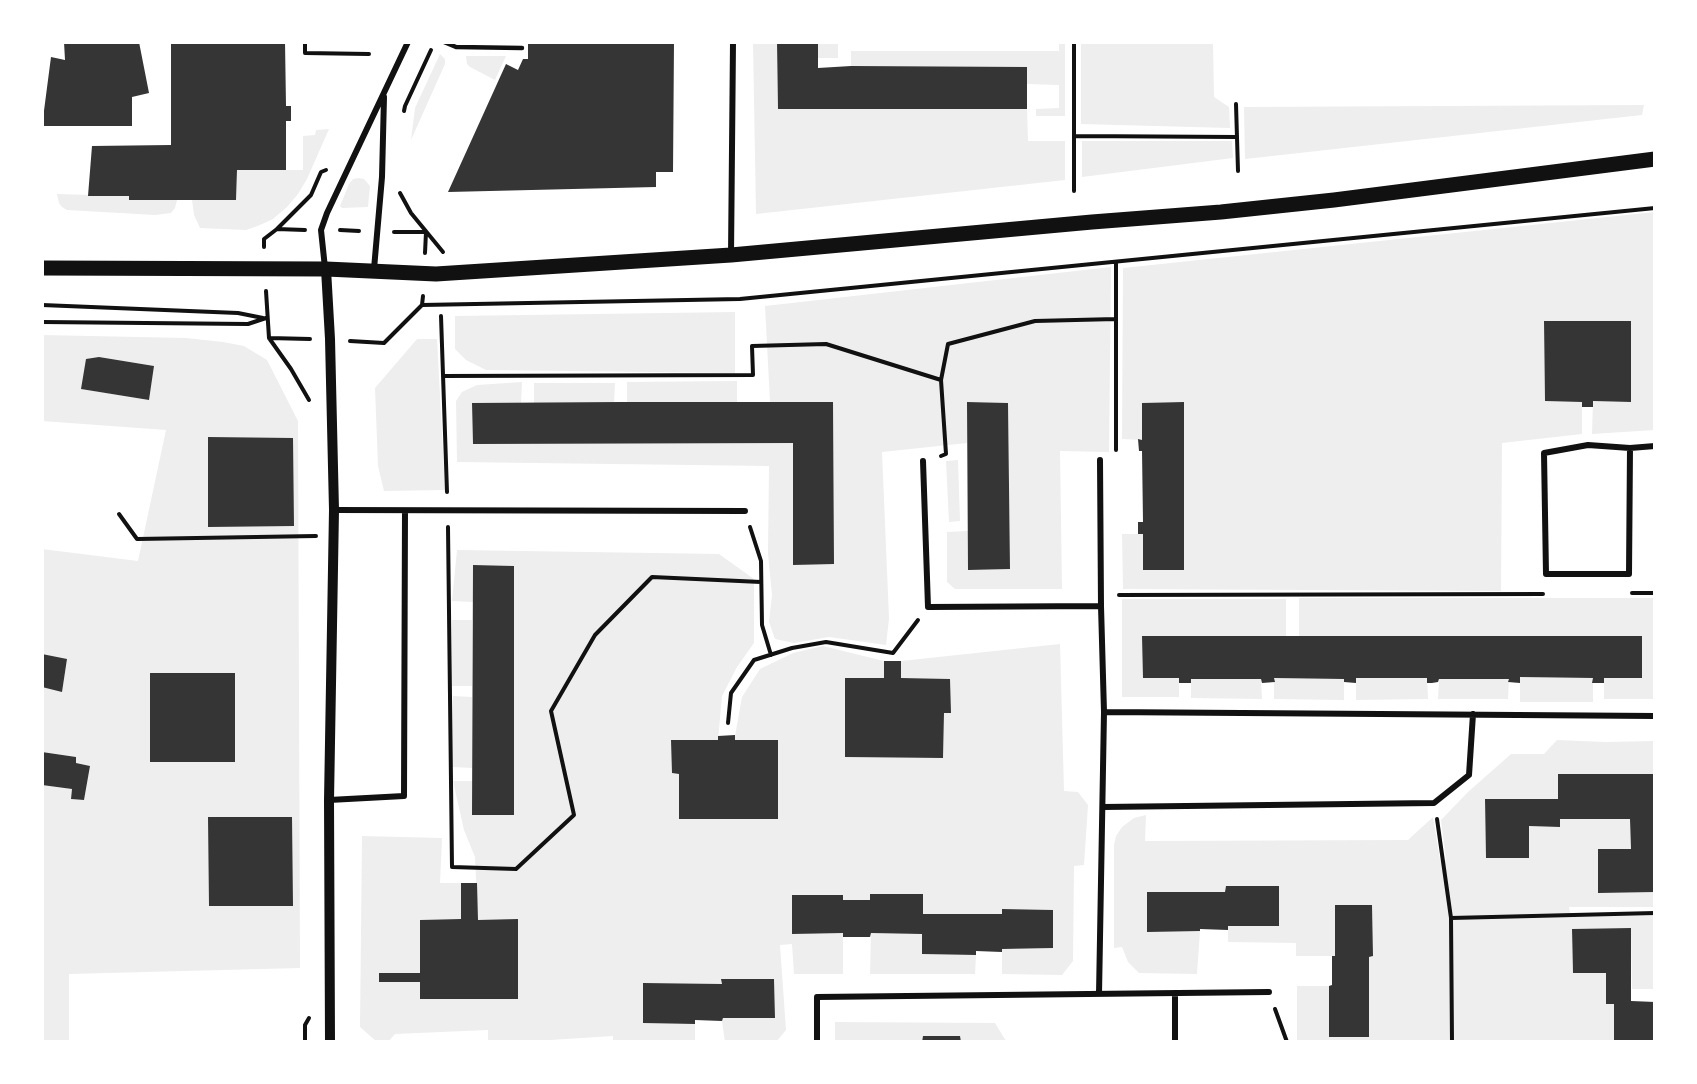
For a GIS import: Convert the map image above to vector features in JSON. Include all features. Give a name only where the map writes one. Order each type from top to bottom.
[{"type":"main road","points":[[42,268],[326,269],[436,274],[731,255],[1221,212],[1655,159]]},
{"type":"street","points":[[330,1042],[329,800],[334,510],[330,339],[321,230],[355,152],[408,42]]},
{"type":"street","points":[[731,255],[733,42]]},
{"type":"street","points":[[374,271],[382,177],[384,93]]},
{"type":"street","points":[[1630,448],[1629,574],[1546,574],[1544,453],[1588,445],[1630,448],[1655,446]]},
{"type":"street","points":[[1100,460],[1104,712],[1100,994]]},
{"type":"street","points":[[923,461],[928,607],[1101,606]]},
{"type":"street","points":[[334,510],[745,511]]},
{"type":"street","points":[[329,800],[404,796],[405,511]]},
{"type":"street","points":[[1104,712],[1655,716]]},
{"type":"street","points":[[1102,807],[1434,803],[1469,775],[1473,714]]},
{"type":"street","points":[[817,1042],[817,997],[1269,992]]},
{"type":"street","points":[[1175,993],[1176,1042]]},
{"type":"lane","points":[[444,42],[456,47],[522,48]]},
{"type":"path","points":[[304,53],[305,42]]},
{"type":"path","points":[[304,53],[309,42]]},
{"type":"path","points":[[404,118],[405,106],[434,42]]},
{"type":"path","points":[[1074,42],[1076,136],[1074,191]]},
{"type":"path","points":[[304,53],[369,54]]},
{"type":"path","points":[[1236,104],[1238,171]]},
{"type":"path","points":[[1076,136],[1237,137]]},
{"type":"path","points":[[278,229],[311,195],[321,172],[355,152]]},
{"type":"path","points":[[398,185],[400,195],[411,213],[461,273]]},
{"type":"path","points":[[364,342],[384,343],[422,305],[740,299],[1655,208]]},
{"type":"path","points":[[1116,262],[1116,452]]},
{"type":"path","points":[[42,305],[238,312],[256,318],[266,318]]},
{"type":"path","points":[[441,316],[448,511],[452,867],[516,869],[574,815],[551,711],[595,635],[652,577],[762,582]]},
{"type":"path","points":[[42,322],[248,324],[266,318]]},
{"type":"path","points":[[266,318],[268,338],[310,339]]},
{"type":"path","points":[[923,461],[946,454],[941,380],[948,344],[1035,321],[1116,319]]},
{"type":"path","points":[[443,376],[753,375],[752,346],[826,344],[941,380]]},
{"type":"path","points":[[745,511],[761,561],[762,625],[771,655]]},
{"type":"path","points":[[119,514],[137,539],[304,537],[334,534]]},
{"type":"path","points":[[1631,593],[1655,593]]},
{"type":"path","points":[[1118,595],[1548,594]]},
{"type":"path","points":[[728,723],[731,693],[754,660],[792,648],[826,642],[893,653],[928,607]]},
{"type":"path","points":[[1434,803],[1450,918],[1452,1042]]},
{"type":"path","points":[[1450,918],[1655,913]]},
{"type":"path","points":[[1269,992],[1287,1042]]},
{"type":"shaded area","points":[[753,42],[777,42],[778,109],[1027,109],[1028,141],[1065,141],[1065,180],[756,214]]},
{"type":"shaded area","points":[[818,42],[838,42],[838,58],[818,58]]},
{"type":"shaded area","points":[[849,42],[1065,42],[1065,116],[1036,116],[1036,109],[1059,108],[1059,85],[1027,84],[851,66],[851,51],[1059,51],[1059,44]]},
{"type":"shaded area","points":[[1081,42],[1213,42],[1214,97],[1229,107],[1230,128],[1081,124]]},
{"type":"shaded area","points":[[440,54],[445,59],[445,64],[411,140],[415,108]]},
{"type":"shaded area","points":[[466,56],[506,56],[495,80],[470,67]]},
{"type":"shaded area","points":[[1644,105],[1642,115],[1245,159],[1244,107]]},
{"type":"shaded area","points":[[329,129],[298,194],[273,219],[246,230],[200,228],[194,215],[192,200],[236,200],[237,170],[303,170],[303,136],[315,135],[316,130]]},
{"type":"shaded area","points":[[1082,141],[1232,141],[1233,158],[1082,177]]},
{"type":"shaded area","points":[[353,179],[364,179],[370,186],[368,207],[342,208],[340,206],[349,184]]},
{"type":"shaded area","points":[[57,194],[129,196],[129,200],[177,200],[171,213],[155,215],[67,210],[59,203]]},
{"type":"shaded area","points":[[1655,212],[1655,430],[1592,434],[1593,401],[1631,402],[1631,321],[1544,321],[1545,401],[1582,402],[1582,434],[1502,443],[1501,591],[1123,589],[1122,534],[1143,534],[1143,570],[1184,570],[1184,402],[1142,403],[1142,440],[1122,439],[1123,268]]},
{"type":"shaded area","points":[[1111,267],[1109,452],[1060,451],[1062,589],[955,589],[947,582],[947,532],[968,531],[968,570],[1010,569],[1008,403],[968,402],[967,443],[882,452],[889,618],[886,645],[829,637],[794,643],[775,639],[769,622],[772,595],[768,554],[769,466],[457,462],[456,401],[462,392],[477,385],[522,382],[521,403],[472,403],[473,444],[793,443],[793,564],[834,564],[833,402],[770,402],[765,306]]},
{"type":"shaded area","points":[[735,312],[735,373],[486,370],[466,360],[455,349],[455,316]]},
{"type":"shaded area","points":[[42,335],[186,338],[244,346],[267,360],[298,421],[300,968],[69,974],[69,1042],[42,1042],[42,785],[72,789],[71,799],[84,800],[90,766],[76,763],[76,757],[42,752],[42,687],[62,691],[67,660],[42,654],[42,549],[138,561],[166,430],[42,421]],"holes":[[[99,357],[154,366],[149,400],[82,389]]]},
{"type":"shaded area","points":[[417,339],[437,339],[445,490],[384,491],[378,466],[375,388]]},
{"type":"shaded area","points":[[737,381],[737,402],[627,402],[627,382]]},
{"type":"shaded area","points":[[534,383],[615,383],[614,403],[534,403]]},
{"type":"shaded area","points":[[958,460],[960,521],[949,522],[946,461]]},
{"type":"shaded area","points":[[457,550],[719,554],[754,579],[754,643],[737,667],[722,696],[718,740],[672,740],[672,773],[679,774],[679,819],[777,819],[778,740],[735,740],[735,736],[742,697],[760,669],[793,653],[823,646],[884,661],[884,678],[845,678],[845,757],[943,758],[944,713],[950,679],[901,678],[901,661],[1060,644],[1064,791],[1078,792],[1088,805],[1084,865],[1074,866],[1073,961],[1062,975],[1002,974],[1002,949],[1053,948],[1053,910],[1003,909],[1002,914],[923,914],[870,900],[843,900],[843,895],[792,895],[792,933],[843,933],[843,974],[794,974],[792,944],[780,945],[786,1030],[776,1042],[725,1042],[722,1021],[723,1018],[775,1018],[774,979],[721,980],[722,984],[643,983],[643,1023],[695,1024],[695,1042],[613,1042],[613,1036],[488,1042],[488,1030],[395,1034],[388,1042],[376,1041],[360,1027],[362,836],[442,838],[440,883],[461,883],[461,919],[420,920],[420,973],[379,973],[379,982],[420,982],[420,999],[518,998],[518,920],[478,920],[475,857],[464,830],[453,781],[472,781],[472,815],[514,815],[514,566],[473,565],[473,602],[452,601]]},
{"type":"shaded area","points":[[1299,598],[1655,598],[1655,699],[1604,699],[1604,678],[1642,678],[1642,636],[1299,636]]},
{"type":"shaded area","points":[[1122,599],[1286,599],[1286,636],[1143,636],[1143,678],[1179,678],[1179,697],[1122,697]]},
{"type":"shaded area","points":[[452,620],[472,620],[472,686],[452,686]]},
{"type":"shaded area","points":[[1520,677],[1593,678],[1593,702],[1520,702]]},
{"type":"shaded area","points":[[1274,678],[1344,679],[1344,700],[1274,699]]},
{"type":"shaded area","points":[[1356,678],[1427,678],[1428,699],[1356,700]]},
{"type":"shaded area","points":[[1191,679],[1261,679],[1262,699],[1191,698]]},
{"type":"shaded area","points":[[1439,679],[1509,679],[1508,699],[1438,699]]},
{"type":"shaded area","points":[[453,696],[472,697],[472,768],[452,767]]},
{"type":"shaded area","points":[[1557,740],[1655,741],[1655,774],[1559,774],[1558,799],[1485,800],[1486,858],[1528,858],[1529,826],[1560,827],[1560,819],[1630,819],[1631,849],[1598,849],[1598,893],[1655,892],[1655,907],[1569,907],[1571,917],[1655,915],[1655,989],[1632,989],[1631,928],[1572,929],[1573,973],[1606,973],[1606,1003],[1614,1004],[1614,1042],[1297,1042],[1297,986],[1329,986],[1329,1037],[1369,1037],[1369,957],[1373,956],[1372,906],[1335,956],[1296,956],[1296,943],[1228,942],[1228,926],[1279,926],[1278,886],[1226,886],[1225,892],[1147,931],[1200,931],[1197,974],[1139,973],[1128,962],[1122,947],[1114,948],[1114,845],[1116,836],[1122,827],[1134,818],[1146,815],[1145,841],[1408,840],[1433,817],[1440,860],[1446,860],[1441,820],[1468,792],[1511,754],[1544,754]]},
{"type":"shaded area","points":[[871,933],[922,934],[922,954],[976,955],[975,974],[870,974]]},
{"type":"shaded area","points":[[835,1022],[995,1023],[1006,1041],[1009,1042],[960,1041],[959,1036],[923,1036],[922,1040],[835,1042]]},
{"type":"building","points":[[64,42],[139,42],[149,93],[132,97],[132,126],[42,126],[51,57],[65,60]]},
{"type":"building","points":[[171,42],[285,42],[286,106],[291,106],[291,121],[286,121],[286,170],[237,170],[236,200],[129,200],[129,196],[88,196],[92,146],[171,145]]},
{"type":"building","points":[[528,42],[674,42],[673,172],[656,172],[656,187],[448,192],[506,64],[518,70],[523,59],[528,59]]},
{"type":"building","points":[[777,42],[818,42],[818,68],[851,66],[1027,67],[1027,109],[778,109]]},
{"type":"building","points":[[1544,321],[1631,321],[1631,402],[1593,401],[1593,407],[1582,407],[1582,402],[1545,401]]},
{"type":"building","points":[[99,357],[154,366],[149,400],[81,389],[86,359]]},
{"type":"building","points":[[833,402],[834,564],[793,565],[793,443],[473,444],[472,403]]},
{"type":"building","points":[[967,402],[1008,403],[1010,569],[968,570]]},
{"type":"building","points":[[1184,402],[1184,570],[1143,570],[1143,534],[1138,534],[1138,522],[1143,522],[1142,451],[1139,451],[1138,439],[1142,440],[1142,403]]},
{"type":"building","points":[[208,437],[293,438],[294,526],[208,527]]},
{"type":"building","points":[[473,565],[514,566],[514,815],[472,815]]},
{"type":"building","points":[[1142,636],[1642,636],[1642,678],[1604,678],[1604,683],[1592,683],[1593,678],[1520,677],[1520,683],[1508,682],[1509,679],[1439,679],[1438,682],[1427,683],[1427,678],[1356,678],[1356,683],[1344,682],[1344,679],[1274,678],[1275,682],[1262,683],[1261,679],[1191,679],[1191,683],[1179,683],[1179,678],[1143,678]]},
{"type":"building","points":[[42,654],[67,659],[62,692],[42,687]]},
{"type":"building","points":[[884,661],[901,661],[901,678],[950,679],[951,713],[944,713],[943,758],[845,757],[845,678],[884,678]]},
{"type":"building","points":[[150,673],[235,673],[235,762],[150,762]]},
{"type":"building","points":[[735,735],[735,740],[778,740],[778,819],[679,819],[679,774],[672,773],[671,740],[718,740],[718,736]]},
{"type":"building","points":[[42,752],[76,757],[76,763],[90,766],[84,800],[71,799],[72,789],[42,785]]},
{"type":"building","points":[[1558,774],[1655,774],[1655,892],[1598,893],[1598,849],[1631,849],[1630,819],[1560,819],[1560,827],[1529,826],[1529,858],[1486,858],[1485,799],[1558,799]]},
{"type":"building","points":[[208,817],[292,817],[293,906],[209,906]]},
{"type":"building","points":[[461,883],[477,883],[478,920],[518,919],[518,999],[420,999],[420,982],[379,982],[379,973],[420,973],[420,920],[461,919]]},
{"type":"building","points":[[1226,886],[1279,886],[1279,926],[1228,926],[1228,930],[1147,932],[1147,892],[1225,892]]},
{"type":"building","points":[[870,894],[923,894],[923,914],[1002,914],[1002,909],[1053,910],[1053,948],[1002,949],[1002,952],[976,951],[976,955],[922,954],[922,934],[871,933],[870,937],[843,937],[843,933],[792,934],[792,895],[843,895],[843,900],[870,900]]},
{"type":"building","points":[[1335,905],[1372,905],[1373,956],[1369,957],[1369,1037],[1329,1037],[1329,986],[1332,985],[1332,956],[1335,956]]},
{"type":"building","points":[[1631,928],[1631,1001],[1655,1002],[1655,1042],[1614,1042],[1614,1004],[1606,1004],[1606,973],[1573,973],[1572,929]]},
{"type":"building","points":[[721,979],[774,979],[775,1018],[695,1020],[695,1024],[643,1023],[643,983],[722,984]]},
{"type":"building","points":[[923,1036],[960,1036],[961,1042],[922,1042]]}]
